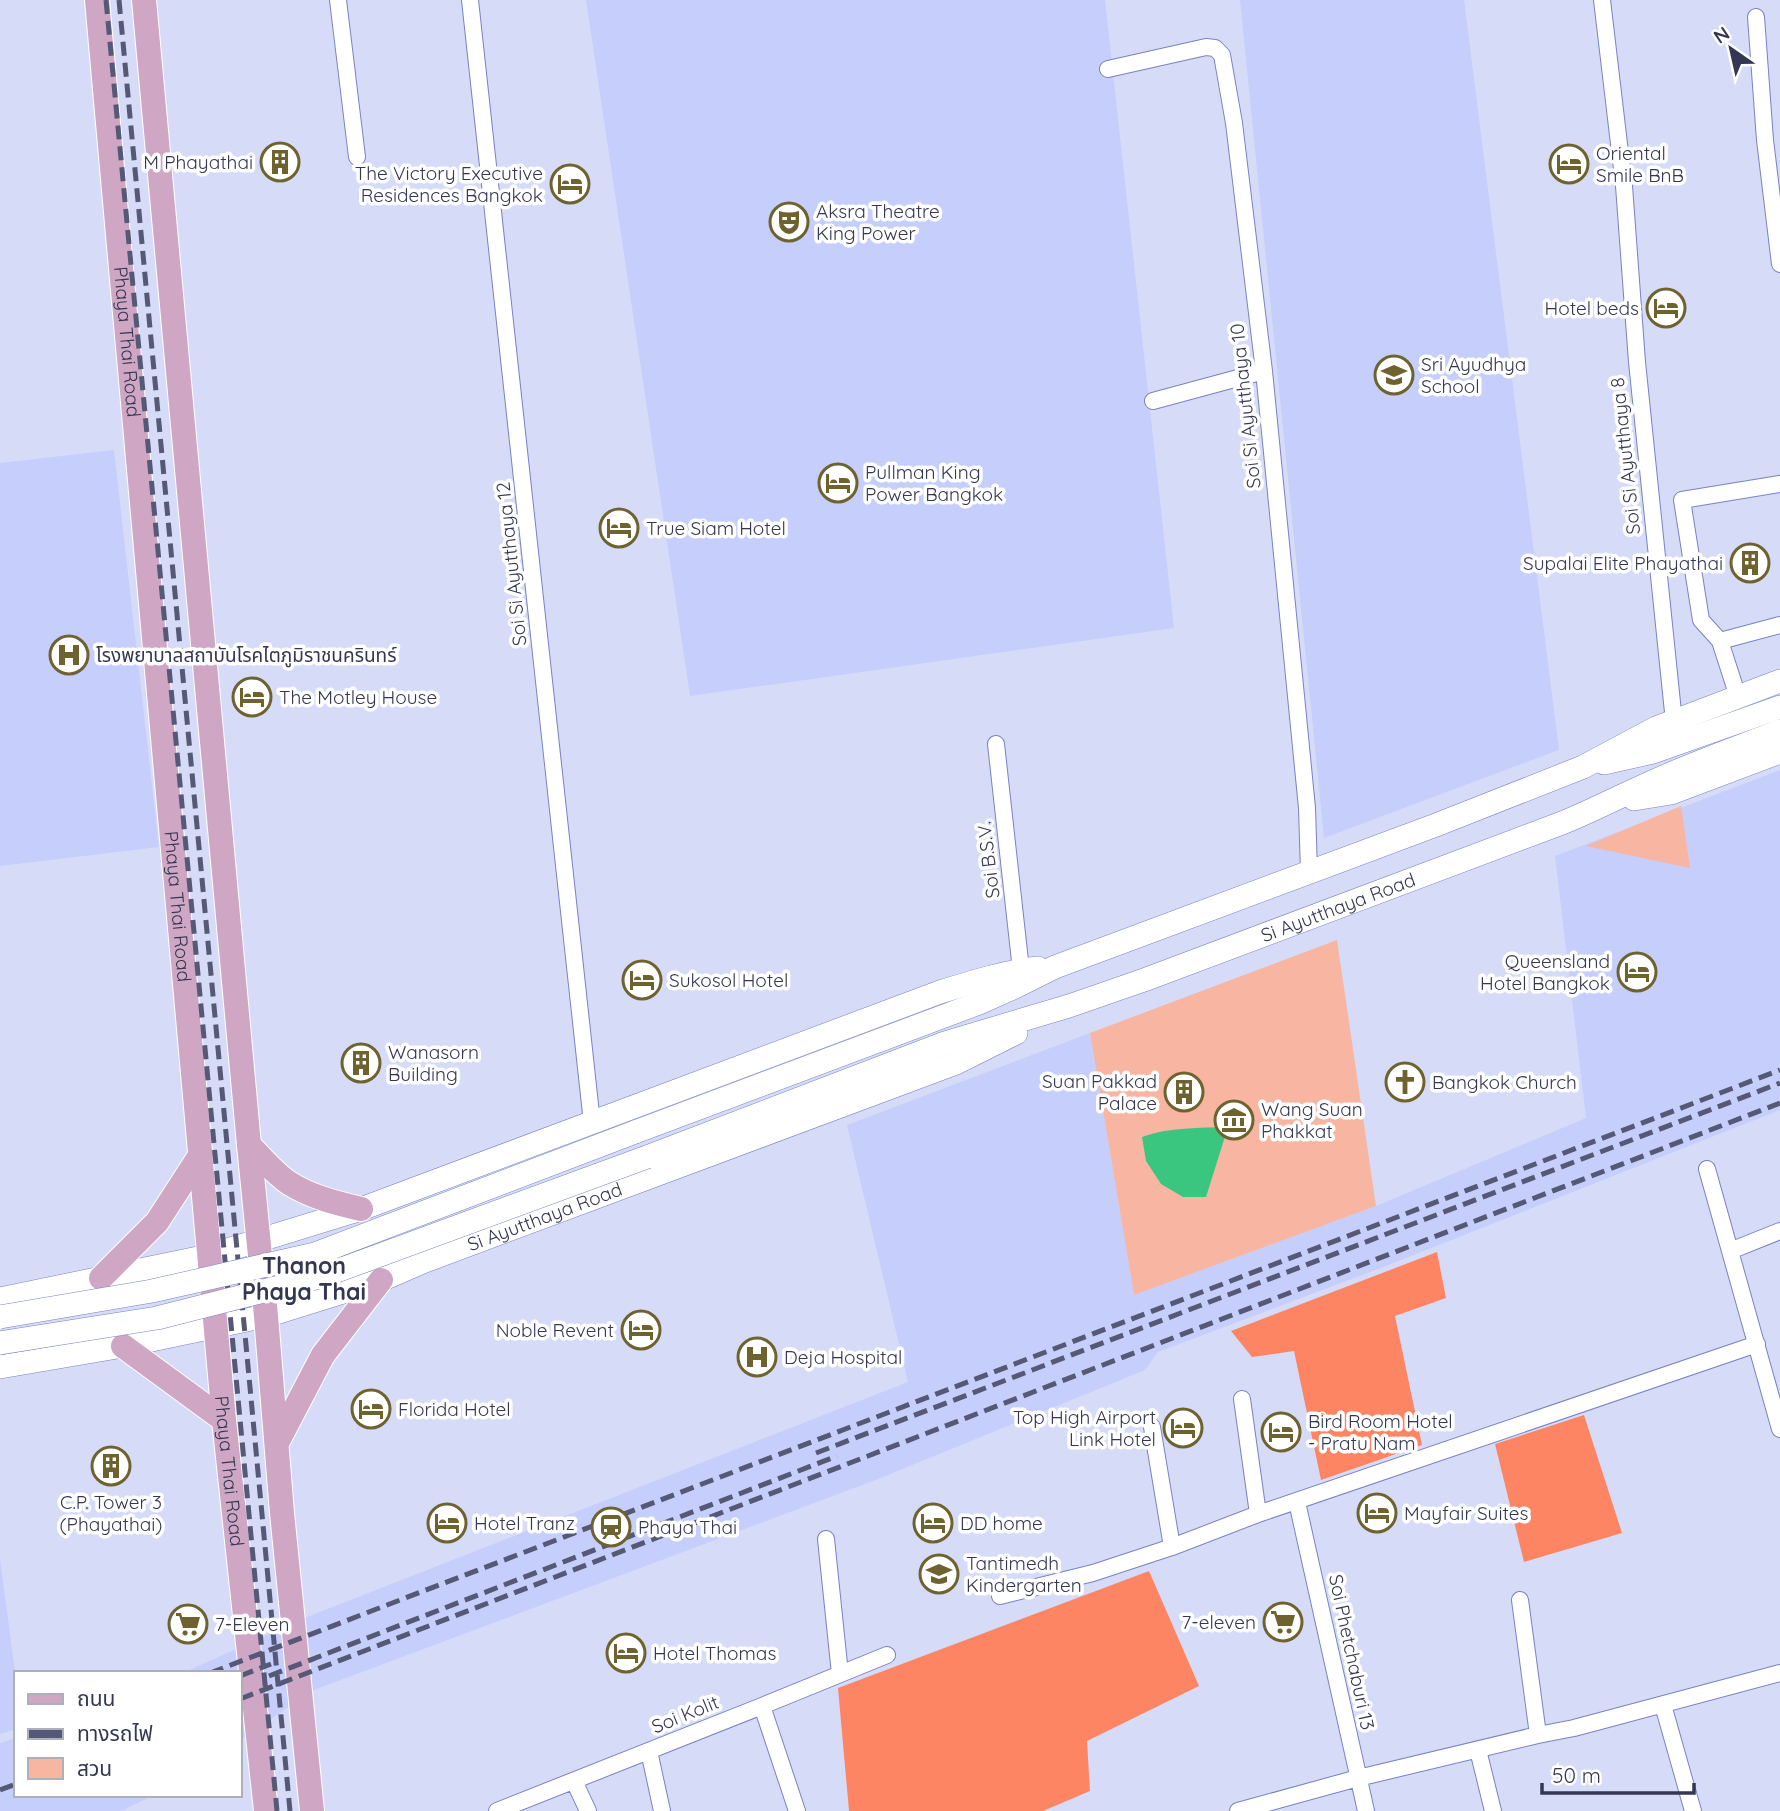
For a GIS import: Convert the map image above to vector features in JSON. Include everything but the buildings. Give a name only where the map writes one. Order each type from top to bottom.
[{"type":"main road","name":"Phaya Thai Road","points":[[97,0],[208,1256],[266,1811]]},
{"type":"main road","points":[[144,0],[267,1316],[287,1566],[312,1811]]},
{"type":"main road","points":[[0,1317],[152,1291],[316,1254],[966,1009],[1055,967],[1583,767],[1656,728],[1780,681]]},
{"type":"main road","points":[[1583,767],[1653,752],[1780,707]]},
{"type":"main road","name":"Si Ayutthaya Road","points":[[0,1343],[157,1318],[323,1276],[647,1157],[945,1043],[1069,1006],[1144,980],[1569,820],[1647,784],[1780,730]]},
{"type":"main road","name":"Si Ayutthaya Road","points":[[1606,804],[1671,793],[1780,751]]},
{"type":"main road","points":[[0,1298],[208,1256],[361,1209],[940,992],[1021,970],[1055,967]]},
{"type":"main road","name":"Si Ayutthaya Road","points":[[0,1367],[123,1346],[267,1316],[381,1280],[956,1063],[1069,1006]]},
{"type":"main road","points":[[249,1145],[287,1182],[328,1200],[361,1209]]},
{"type":"main road","points":[[101,1278],[157,1222],[201,1154]]},
{"type":"main road","points":[[403,1194],[378,1221],[375,1238],[385,1250],[425,1262]]},
{"type":"main road","points":[[277,1442],[323,1354],[381,1280]]},
{"type":"main road","points":[[0,1311],[15,1328],[12,1343],[0,1354]]},
{"type":"main road","points":[[123,1346],[224,1420]]},
{"type":"street","points":[[338,0],[357,156]]},
{"type":"street","name":"Soi Si Ayutthaya 12","points":[[470,0],[592,1123]]},
{"type":"street","name":"Soi Si Ayutthaya 8","points":[[1602,0],[1625,186],[1638,375],[1674,722]]},
{"type":"street","points":[[1756,17],[1765,140],[1780,264]]},
{"type":"street","name":"Soi Si Ayutthaya 10","points":[[1108,69],[1206,47],[1215,48],[1222,55],[1234,123],[1264,371],[1306,794],[1309,872]]},
{"type":"street","points":[[1153,401],[1264,371]]},
{"type":"street","points":[[1738,697],[1720,641],[1701,620],[1682,500],[1780,484]]},
{"type":"street","points":[[1720,641],[1780,625]]},
{"type":"street","name":"Soi B.S.V.","points":[[996,744],[1021,970]]},
{"type":"street","points":[[1707,1169],[1780,1429]]},
{"type":"street","points":[[1730,1251],[1780,1231]]},
{"type":"street","points":[[1000,1596],[1093,1573],[1172,1547],[1258,1514],[1757,1344]]},
{"type":"street","points":[[1242,1399],[1258,1514]]},
{"type":"street","points":[[1152,1427],[1172,1547]]},
{"type":"street","name":"Soi Phetchaburi 13","points":[[1297,1502],[1366,1811]]},
{"type":"street","points":[[826,1539],[840,1674]]},
{"type":"street","points":[[1520,1600],[1538,1735]]},
{"type":"street","name":"Soi Kolit","points":[[497,1811],[887,1655]]},
{"type":"street","points":[[1238,1811],[1358,1778],[1574,1728],[1780,1673]]},
{"type":"street","points":[[1662,1705],[1693,1811]]},
{"type":"street","points":[[762,1706],[797,1811]]},
{"type":"street","points":[[1478,1750],[1493,1811]]},
{"type":"street","points":[[649,1751],[662,1811]]},
{"type":"street","points":[[574,1781],[588,1811]]},
{"type":"shaded area","points":[[586,0],[1105,0],[1174,628],[690,696]]},
{"type":"shaded area","name":"Sri Ayudhya School","points":[[1240,0],[1464,0],[1559,750],[1324,838]]},
{"type":"shaded area","name":"โรงพยาบาลสถาบันโรคไตภูมิราชนครินทร์","points":[[114,450],[159,847],[0,866],[0,463]]},
{"type":"shaded area","points":[[1780,770],[1780,1110],[1386,1266],[1158,1352],[1145,1370],[878,1479],[314,1690],[242,1739],[242,1671],[187,1671],[307,1617],[908,1382],[847,1125],[1090,1033],[1134,1295],[1376,1206],[1586,1118],[1555,856]]},
{"type":"shaded area","points":[[1228,1127],[1206,1197],[1183,1197],[1161,1184],[1146,1161],[1142,1137],[1174,1130]]},
{"type":"shaded area","points":[[1437,1252],[1446,1298],[1395,1316],[1422,1445],[1321,1480],[1294,1351],[1252,1357],[1231,1331]]},
{"type":"shaded area","points":[[1584,1415],[1622,1533],[1524,1562],[1495,1444]]},
{"type":"shaded area","points":[[0,1559],[15,1671],[14,1730],[0,1734]]},
{"type":"shaded area","points":[[1149,1571],[1199,1686],[1087,1741],[1090,1791],[1043,1811],[849,1811],[838,1688]]},
{"type":"shaded area","points":[[14,1739],[14,1797],[150,1797],[121,1811],[0,1811],[0,1743]]},
{"type":"green space","points":[[1681,806],[1690,868],[1586,846]]},
{"type":"green space","name":"Wang Suan Phakkat","points":[[1337,940],[1376,1206],[1134,1295],[1090,1033]]},
{"type":"railway","points":[[106,0],[277,1811]]},
{"type":"railway","points":[[119,0],[290,1811]]},
{"type":"railway","points":[[215,1671],[1780,1070]]},
{"type":"railway","points":[[816,1453],[1780,1083]]},
{"type":"railway","points":[[242,1698],[1780,1103]]},
{"type":"railway","points":[[269,1676],[837,1456]]},
{"type":"railway","points":[[242,1675],[271,1664]]},
{"type":"railway","points":[[0,1790],[14,1785]]},
{"type":"place","name":"M Phayathai","points":[[280,162]]},
{"type":"place","name":"Oriental Smile BnB","points":[[1569,164]]},
{"type":"place","name":"The Victory Executive Residences Bangkok","points":[[570,184]]},
{"type":"place","name":"Aksra Theatre King Power","points":[[789,222]]},
{"type":"place","name":"Hotel beds","points":[[1666,308]]},
{"type":"place","name":"Sri Ayudhya School","points":[[1394,375]]},
{"type":"place","name":"Pullman King Power Bangkok","points":[[838,483]]},
{"type":"place","name":"True Siam Hotel","points":[[619,528]]},
{"type":"place","name":"Supalai Elite Phayathai","points":[[1750,563]]},
{"type":"place","name":"โรงพยาบาลสถาบันโรคไตภูมิราชนครินทร์","points":[[69,655]]},
{"type":"place","name":"The Motley House","points":[[252,697]]},
{"type":"place","name":"Queensland Hotel Bangkok","points":[[1637,972]]},
{"type":"place","name":"Sukosol Hotel","points":[[642,980]]},
{"type":"place","name":"Wanasorn Building","points":[[361,1063]]},
{"type":"place","name":"Bangkok Church","points":[[1405,1082]]},
{"type":"place","name":"Suan Pakkad Palace","points":[[1184,1092]]},
{"type":"place","name":"Wang Suan Phakkat","points":[[1234,1120]]},
{"type":"place","name":"Noble Revent","points":[[641,1330]]},
{"type":"place","name":"Deja Hospital","points":[[757,1357]]},
{"type":"place","name":"Florida Hotel","points":[[371,1409]]},
{"type":"place","name":"Top High Airport Link Hotel","points":[[1183,1428]]},
{"type":"place","name":"Bird Room Hotel - Pratu Nam","points":[[1281,1432]]},
{"type":"place","name":"C.P. Tower 3 (Phayathai)","points":[[111,1466]]},
{"type":"place","name":"Mayfair Suites","points":[[1377,1513]]},
{"type":"place","name":"Hotel Tranz","points":[[447,1523]]},
{"type":"place","name":"DD home","points":[[933,1523]]},
{"type":"place","name":"Phaya Thai","points":[[611,1527]]},
{"type":"place","name":"Tantimedh Kindergarten","points":[[939,1574]]},
{"type":"place","name":"7-eleven","points":[[1283,1622]]},
{"type":"place","name":"7-Eleven","points":[[188,1624]]},
{"type":"place","name":"Hotel Thomas","points":[[626,1653]]},
{"type":"district","name":"Thanon Phaya Thai","points":[[304,1278]]}]
